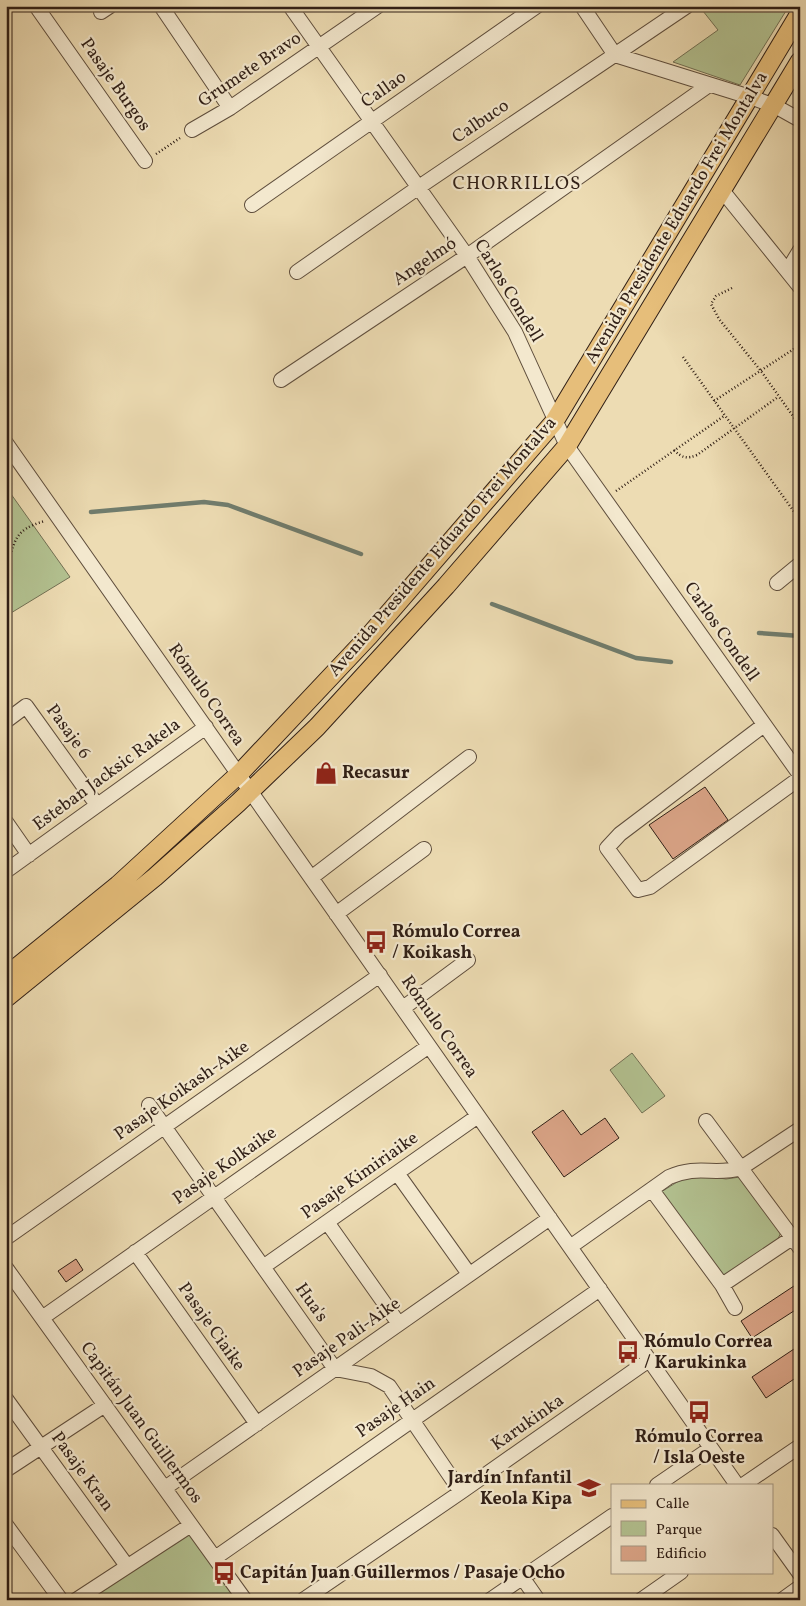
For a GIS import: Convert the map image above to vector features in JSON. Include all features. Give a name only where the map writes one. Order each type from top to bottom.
[{"type":"main road","name":"Avenida Presidente Eduardo Frei Montalva","points":[[6,976],[118,885],[239,774],[369,636],[554,422],[800,13]]},
{"type":"main road","name":"Avenida Presidente Eduardo Frei Montalva","points":[[6,998],[155,877],[251,792],[317,727],[446,586],[566,446],[721,189],[775,106],[800,61]]},
{"type":"street","name":"Pasaje Burgos","points":[[36,6],[146,161]]},
{"type":"street","points":[[161,6],[230,108]]},
{"type":"street","name":"Carlos Condell","points":[[290,6],[468,256],[515,332],[566,446],[800,776]]},
{"type":"street","name":"Grumete Bravo","points":[[192,130],[230,108],[378,6]]},
{"type":"street","name":"Callao","points":[[252,205],[537,6]]},
{"type":"street","points":[[582,6],[615,55],[750,97],[775,106],[800,120]]},
{"type":"street","name":"Calbuco","points":[[297,272],[418,187],[687,6]]},
{"type":"street","name":"Angelmó","points":[[281,380],[468,256],[709,85]]},
{"type":"street","points":[[721,189],[800,287]]},
{"type":"street","points":[[788,270],[800,250]]},
{"type":"street","name":"Rómulo Correa","points":[[6,443],[736,1484]]},
{"type":"street","points":[[777,583],[800,564]]},
{"type":"street","name":"Pasaje 6","points":[[6,721],[26,706],[97,805]]},
{"type":"street","points":[[764,725],[620,834],[607,848],[638,890],[650,887],[800,776]]},
{"type":"street","name":"Esteban Jacksic Rakela","points":[[6,871],[206,727]]},
{"type":"street","points":[[311,878],[469,757]]},
{"type":"street","points":[[6,822],[29,855]]},
{"type":"street","points":[[336,914],[424,849]]},
{"type":"street","points":[[403,1008],[468,960]]},
{"type":"street","name":"Pasaje Koikash-Aike","points":[[6,1238],[380,975]]},
{"type":"street","name":"Pasaje Kolkaike","points":[[42,1318],[429,1046]]},
{"type":"street","name":"Hua's","points":[[148,1106],[335,1369]]},
{"type":"street","name":"Pasaje Kimiriaike","points":[[263,1267],[478,1116]]},
{"type":"street","points":[[706,1121],[796,1243],[722,1285]]},
{"type":"street","points":[[570,1247],[669,1177],[684,1170],[732,1170],[741,1168],[800,1128]]},
{"type":"street","points":[[397,1173],[469,1274]]},
{"type":"street","points":[[652,1190],[722,1285],[735,1308]]},
{"type":"street","name":"Pasaje Pali-Aike","points":[[165,1488],[550,1218]]},
{"type":"street","points":[[327,1222],[399,1324]]},
{"type":"street","name":"Pasaje Ciaike","points":[[136,1252],[257,1424]]},
{"type":"street","name":"Capitán Juan Guillermos","points":[[6,1268],[245,1600]]},
{"type":"street","name":"Pasaje Hain","points":[[215,1558],[600,1289]]},
{"type":"street","name":"Karukinka","points":[[303,1600],[649,1360]]},
{"type":"street","points":[[335,1369],[381,1380],[389,1386],[461,1492]]},
{"type":"street","name":"Pasaje Kran","points":[[6,1399],[127,1566]]},
{"type":"street","points":[[6,1470],[105,1405]]},
{"type":"street","points":[[745,1484],[800,1446]]},
{"type":"street","points":[[658,1484],[711,1448]]},
{"type":"street","points":[[490,1600],[611,1517]]},
{"type":"street","points":[[76,1600],[191,1525]]},
{"type":"street","points":[[6,1526],[61,1600]]},
{"type":"street","points":[[774,1538],[800,1574]]},
{"type":"street","points":[[641,1600],[678,1574]]},
{"type":"street","points":[[522,1577],[538,1600]]},
{"type":"street","points":[[782,1600],[800,1588]]},
{"type":"path","points":[[146,161],[192,130]]},
{"type":"path","points":[[732,288],[716,296],[711,304],[719,319],[761,371],[800,426]]},
{"type":"path","points":[[714,402],[800,345]]},
{"type":"path","points":[[683,358],[800,520]]},
{"type":"path","points":[[674,450],[681,457],[688,458],[697,455],[778,397]]},
{"type":"path","points":[[604,498],[724,415]]},
{"type":"path","points":[[6,572],[19,533],[28,526],[59,517]]},
{"type":"green space","points":[[699,6],[789,6],[740,85],[673,62],[718,30]]},
{"type":"green space","points":[[6,487],[70,577],[6,616]]},
{"type":"green space","points":[[632,1053],[665,1096],[642,1113],[610,1070]]},
{"type":"green space","points":[[704,1176],[726,1179],[740,1177],[781,1232],[778,1239],[727,1275],[722,1275],[661,1192],[682,1179]]},
{"type":"green space","points":[[195,1526],[237,1600],[85,1600]]},
{"type":"building","points":[[705,787],[728,820],[673,859],[649,825]]},
{"type":"building","points":[[563,1110],[581,1135],[605,1118],[619,1138],[564,1177],[532,1132]]},
{"type":"building","points":[[76,1259],[83,1270],[66,1282],[58,1271]]},
{"type":"building","points":[[800,1282],[800,1307],[752,1338],[741,1321]]},
{"type":"building","points":[[800,1345],[800,1375],[766,1398],[752,1377]]},
{"type":"waterway","points":[[91,512],[204,502],[228,505],[361,554]]},
{"type":"waterway","points":[[492,604],[636,658],[671,662]]},
{"type":"waterway","points":[[759,633],[800,636]]},
{"type":"place","name":"Recasur","points":[[326,773]]},
{"type":"place","name":"Rómulo Correa / Koikash","points":[[376,942]]},
{"type":"place","name":"Rómulo Correa / Karukinka","points":[[628,1352]]},
{"type":"place","name":"Rómulo Correa / Isla Oeste","points":[[699,1412]]},
{"type":"place","name":"Jardín Infantil Keola Kipa","points":[[589,1488]]},
{"type":"place","name":"Capitán Juan Guillermos / Pasaje Ocho","points":[[224,1573]]},
{"type":"district","name":"CHORRILLOS","points":[[517,184]]}]
